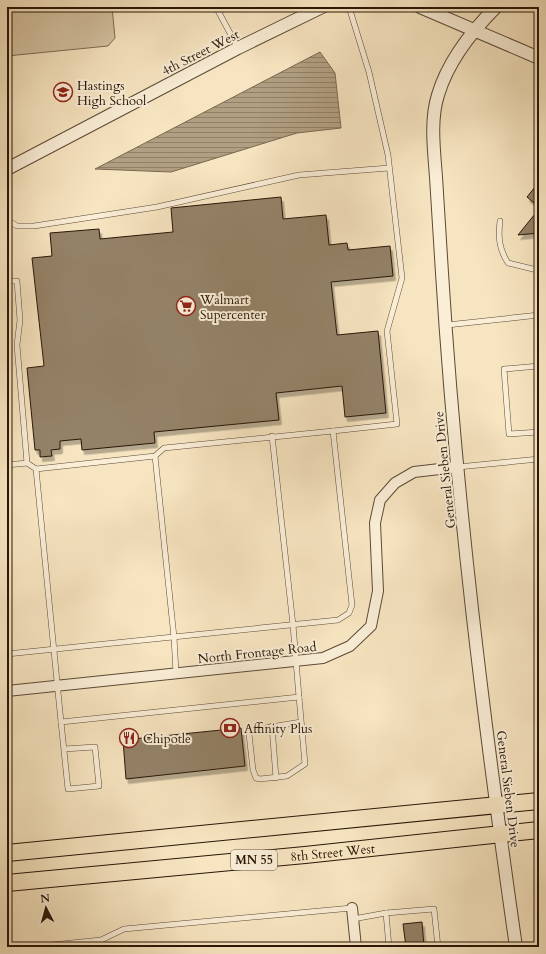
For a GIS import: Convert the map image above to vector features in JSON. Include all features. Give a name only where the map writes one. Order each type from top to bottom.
[{"type":"highway","name":"MN 55","points":[[7,853],[539,801]]},
{"type":"highway","name":"8th Street West","points":[[7,883],[305,856],[539,830]]},
{"type":"street","name":"4th Street West","points":[[7,169],[238,48],[322,7]]},
{"type":"street","points":[[420,7],[539,58]]},
{"type":"street","name":"General Sieben Drive","points":[[496,7],[474,29],[449,69],[438,96],[433,136],[445,325],[457,467],[496,806],[516,947]]},
{"type":"street","name":"North Frontage Road","points":[[7,691],[323,658],[350,646],[371,626],[378,591],[375,523],[380,500],[395,483],[414,472],[457,467]]},
{"type":"street","points":[[7,845],[131,834],[215,833]]},
{"type":"street","points":[[352,908],[356,947]]},
{"type":"lane","points":[[216,7],[238,48]]},
{"type":"lane","points":[[7,464],[27,463],[36,469],[156,456],[164,448],[396,424],[387,331],[402,278],[388,155],[369,72],[349,7]]},
{"type":"lane","points":[[7,220],[17,226],[34,226],[157,207],[299,175],[389,168]]},
{"type":"lane","points":[[500,221],[499,243],[503,255],[508,263],[538,269],[539,306]]},
{"type":"lane","points":[[7,281],[17,281],[20,320],[17,345],[27,463]]},
{"type":"lane","points":[[445,325],[539,315]]},
{"type":"lane","points":[[539,366],[504,369],[509,434],[539,432]]},
{"type":"lane","points":[[7,654],[338,620],[349,613],[352,605],[333,431]]},
{"type":"lane","points":[[272,436],[294,625],[305,764],[287,776],[260,779],[254,775],[249,734],[256,728],[301,722]]},
{"type":"lane","points":[[156,456],[174,637],[176,673]]},
{"type":"lane","name":"North Frontage Road","points":[[457,467],[539,459]]},
{"type":"lane","points":[[36,469],[58,686],[61,722],[68,789],[99,786],[95,747],[64,749]]},
{"type":"lane","points":[[61,722],[299,697]]},
{"type":"lane","points":[[272,726],[276,778]]},
{"type":"lane","points":[[32,947],[101,940],[124,929],[352,908]]},
{"type":"lane","points":[[353,919],[386,913],[434,909],[438,947]]},
{"type":"lane","points":[[386,913],[389,947]]},
{"type":"shaded area","points":[[7,7],[112,7],[115,38],[108,46],[7,56]]},
{"type":"shaded area","points":[[320,52],[335,73],[341,128],[297,133],[171,172],[95,169]]},
{"type":"building","points":[[539,182],[539,207],[527,197]]},
{"type":"building","name":"Walmart Supercenter","points":[[281,197],[283,219],[326,215],[329,245],[347,243],[348,250],[390,246],[393,276],[331,282],[337,335],[378,331],[386,413],[345,417],[342,386],[276,393],[279,420],[154,432],[155,443],[82,450],[81,439],[60,441],[60,449],[51,450],[52,456],[40,457],[40,450],[35,450],[27,368],[44,366],[32,258],[52,256],[50,233],[99,229],[100,239],[173,232],[171,208]]},
{"type":"building","points":[[539,209],[539,233],[518,235]]},
{"type":"building","points":[[241,728],[245,766],[126,779],[123,740]]},
{"type":"building","points":[[422,922],[424,947],[406,947],[403,924]]},
{"type":"place","name":"Hastings High School","points":[[63,92]]},
{"type":"place","name":"Walmart Supercenter","points":[[186,306]]},
{"type":"place","name":"Affinity Plus","points":[[230,728]]},
{"type":"place","name":"Chipotle","points":[[129,738]]}]
